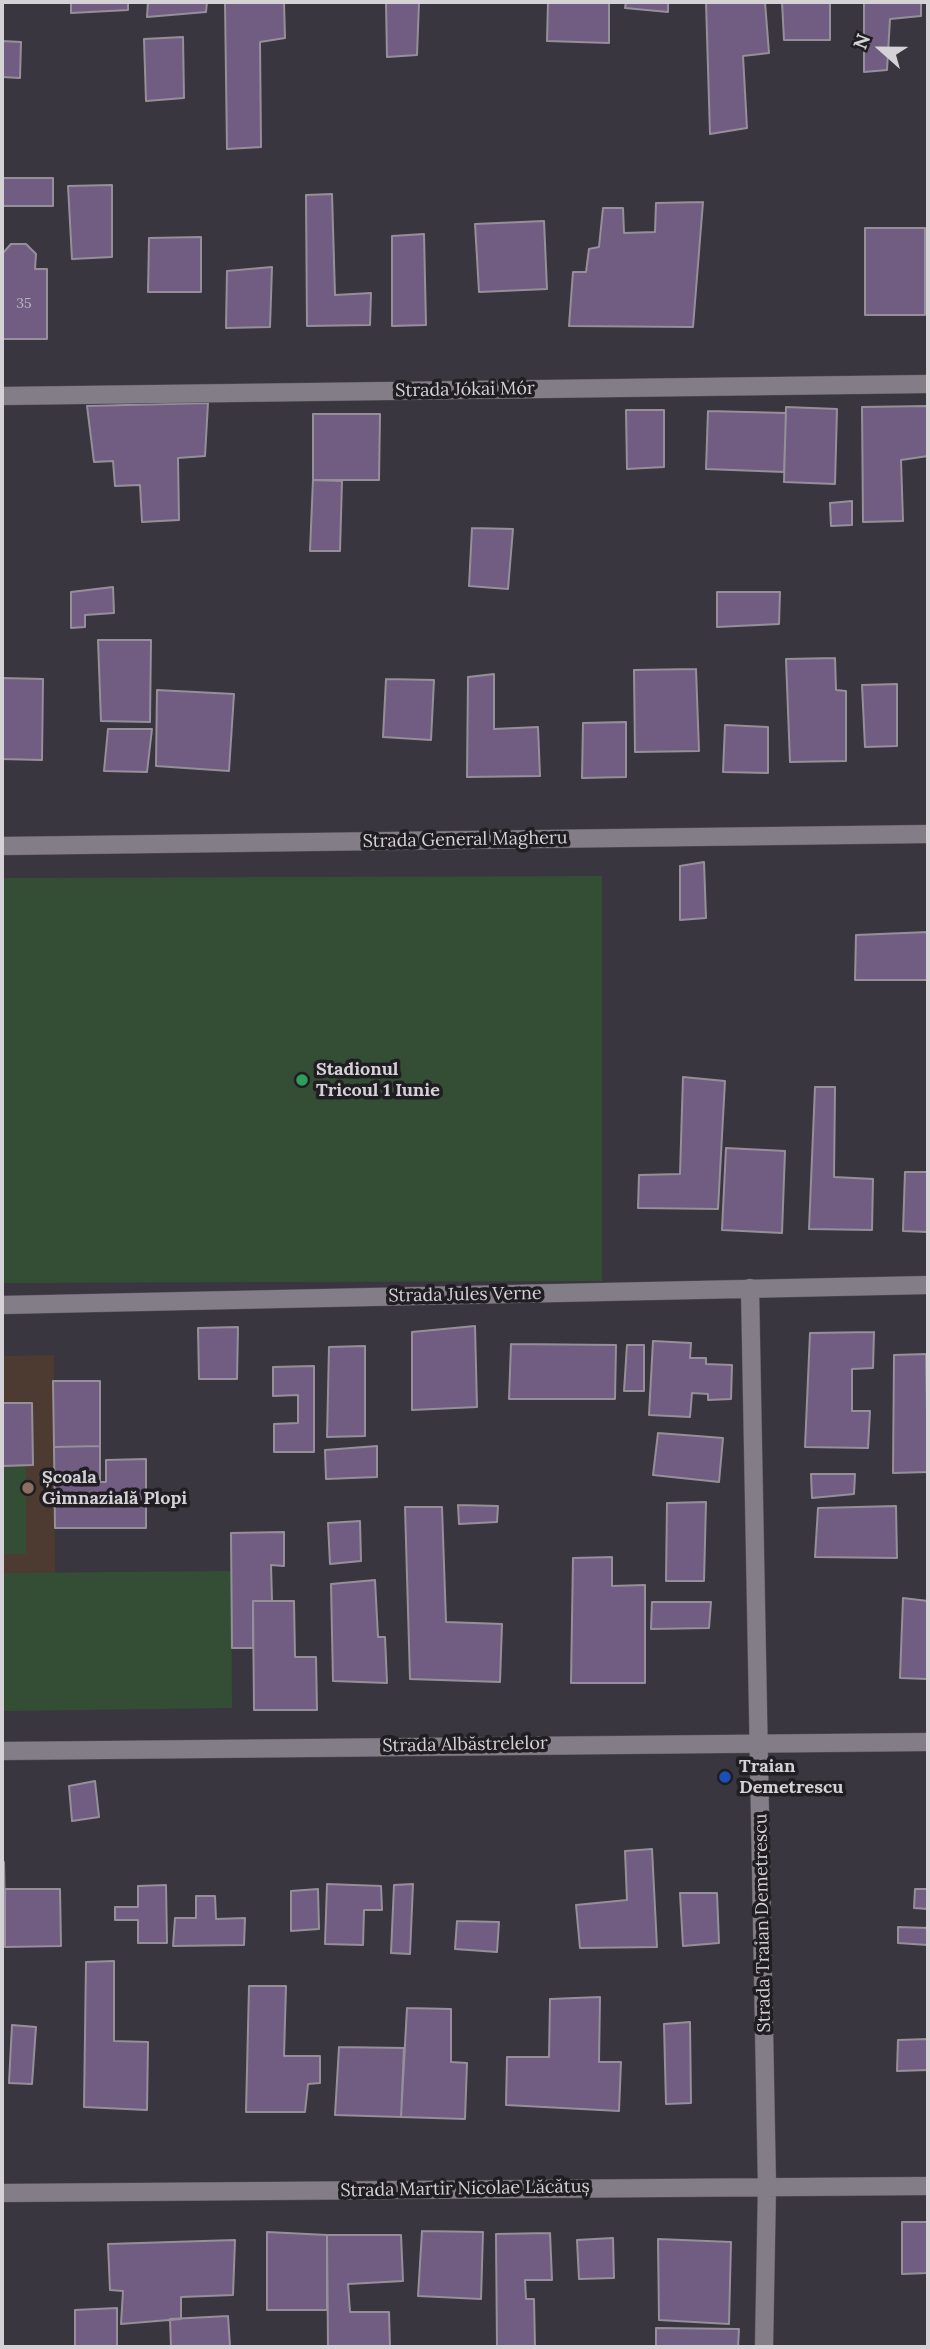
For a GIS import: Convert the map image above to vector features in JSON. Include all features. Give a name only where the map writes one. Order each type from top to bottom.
[{"type":"street","name":"Strada Jókai Mór","points":[[2,396],[928,384]]},
{"type":"street","name":"Strada General Magheru","points":[[2,846],[928,834]]},
{"type":"street","name":"Strada Jules Verne","points":[[2,1305],[928,1285]]},
{"type":"street","name":"Strada Traian Demetrescu","points":[[750,1288],[767,2186],[764,2347]]},
{"type":"street","name":"Strada Albăstrelelor","points":[[2,1751],[928,1742]]},
{"type":"street","name":"Strada Martir Nicolae Lăcătuș","points":[[2,2193],[928,2186]]},
{"type":"shaded area","name":"Școala Gimnazială Plopi","points":[[54,1355],[55,1573],[2,1573],[2,1356]]},
{"type":"green space","name":"Stadionul Tricoul 1 Iunie","points":[[602,876],[602,1281],[2,1283],[2,878]]},
{"type":"green space","points":[[26,1465],[26,1554],[2,1554],[2,1466]]},
{"type":"green space","points":[[231,1571],[232,1708],[2,1711],[2,1573]]},
{"type":"building","points":[[71,2],[128,2],[128,10],[71,13]]},
{"type":"building","points":[[148,2],[207,2],[206,12],[147,17]]},
{"type":"building","points":[[225,2],[284,2],[285,38],[260,42],[261,147],[227,149]]},
{"type":"building","points":[[386,2],[419,2],[417,55],[387,57]]},
{"type":"building","points":[[548,2],[609,2],[609,43],[547,41]]},
{"type":"building","points":[[626,2],[668,2],[668,12],[625,8]]},
{"type":"building","points":[[706,2],[765,2],[769,53],[743,56],[747,128],[710,134]]},
{"type":"building","points":[[782,2],[830,2],[830,40],[784,40]]},
{"type":"building","points":[[864,2],[921,2],[921,16],[890,19],[887,70],[864,72]]},
{"type":"building","points":[[183,37],[184,98],[146,101],[144,39]]},
{"type":"building","points":[[2,41],[21,42],[20,78],[2,77]]},
{"type":"building","points":[[2,178],[53,178],[53,206],[2,206]]},
{"type":"building","points":[[112,185],[112,257],[72,259],[68,186]]},
{"type":"building","points":[[332,194],[335,295],[371,293],[370,325],[307,326],[306,195]]},
{"type":"building","points":[[703,202],[693,327],[569,326],[573,272],[586,272],[589,249],[599,247],[603,208],[623,208],[624,233],[655,232],[656,203]]},
{"type":"building","points":[[544,221],[547,289],[479,292],[475,224]]},
{"type":"building","points":[[865,228],[925,228],[925,315],[865,315]]},
{"type":"building","points":[[424,234],[426,325],[392,326],[392,236]]},
{"type":"building","points":[[201,237],[201,292],[148,292],[149,238]]},
{"type":"building","points":[[11,244],[26,244],[36,254],[35,269],[47,269],[47,339],[2,339],[2,254]]},
{"type":"building","points":[[272,267],[270,327],[226,328],[227,271]]},
{"type":"building","points":[[208,403],[205,456],[178,458],[179,520],[142,522],[140,485],[115,486],[113,461],[94,462],[87,406]]},
{"type":"building","points":[[928,406],[928,456],[901,460],[903,521],[863,522],[862,407]]},
{"type":"building","points":[[786,407],[837,409],[835,484],[784,482]]},
{"type":"building","points":[[626,410],[664,410],[664,467],[627,469]]},
{"type":"building","points":[[708,411],[786,413],[784,472],[706,469]]},
{"type":"building","points":[[313,414],[380,414],[379,480],[313,480]]},
{"type":"building","points":[[313,480],[342,481],[340,551],[310,551]]},
{"type":"building","points":[[852,501],[852,525],[831,526],[830,503]]},
{"type":"building","points":[[472,528],[513,529],[508,589],[469,586]]},
{"type":"building","points":[[113,587],[114,613],[85,615],[85,627],[71,628],[71,592]]},
{"type":"building","points":[[717,592],[780,592],[779,624],[717,627]]},
{"type":"building","points":[[98,640],[151,640],[150,722],[101,721]]},
{"type":"building","points":[[835,658],[836,690],[846,691],[846,761],[790,762],[786,659]]},
{"type":"building","points":[[696,669],[699,751],[635,752],[634,670]]},
{"type":"building","points":[[494,674],[494,729],[538,727],[540,776],[467,777],[468,677]]},
{"type":"building","points":[[2,678],[43,679],[42,760],[2,759]]},
{"type":"building","points":[[386,679],[434,680],[431,740],[383,737]]},
{"type":"building","points":[[897,684],[897,746],[865,747],[862,685]]},
{"type":"building","points":[[157,690],[234,694],[229,771],[156,766]]},
{"type":"building","points":[[626,722],[626,777],[582,778],[583,723]]},
{"type":"building","points":[[725,725],[768,727],[768,773],[723,772]]},
{"type":"building","points":[[108,729],[152,729],[147,772],[104,771]]},
{"type":"building","points":[[704,862],[706,918],[680,920],[680,866]]},
{"type":"building","points":[[928,932],[928,980],[855,980],[856,935]]},
{"type":"building","points":[[683,1077],[725,1081],[718,1209],[638,1208],[639,1175],[680,1174]]},
{"type":"building","points":[[815,1087],[835,1087],[834,1177],[873,1179],[872,1230],[809,1229]]},
{"type":"building","points":[[726,1148],[785,1151],[782,1233],[722,1230]]},
{"type":"building","points":[[905,1172],[928,1172],[928,1232],[903,1231]]},
{"type":"building","points":[[475,1326],[477,1407],[412,1410],[412,1332]]},
{"type":"building","points":[[238,1327],[237,1379],[199,1379],[198,1328]]},
{"type":"building","points":[[874,1332],[873,1368],[852,1369],[852,1411],[870,1411],[868,1448],[805,1447],[810,1333]]},
{"type":"building","points":[[653,1341],[691,1343],[690,1358],[706,1358],[706,1364],[732,1365],[731,1399],[708,1400],[708,1394],[692,1393],[690,1417],[649,1415]]},
{"type":"building","points":[[511,1344],[616,1345],[615,1399],[509,1399]]},
{"type":"building","points":[[627,1345],[644,1345],[644,1391],[624,1391]]},
{"type":"building","points":[[365,1346],[365,1436],[327,1437],[329,1347]]},
{"type":"building","points":[[926,1354],[928,1472],[893,1473],[894,1355]]},
{"type":"building","points":[[314,1366],[314,1452],[274,1452],[274,1424],[298,1423],[298,1395],[273,1396],[273,1367]]},
{"type":"building","points":[[53,1381],[100,1381],[100,1446],[54,1447]]},
{"type":"building","points":[[2,1403],[32,1403],[33,1465],[2,1466]]},
{"type":"building","points":[[658,1433],[723,1438],[719,1482],[653,1475]]},
{"type":"building","points":[[100,1446],[100,1482],[106,1482],[106,1460],[146,1459],[146,1528],[55,1528],[54,1447]]},
{"type":"building","points":[[377,1446],[377,1477],[326,1479],[325,1450]]},
{"type":"building","points":[[811,1474],[855,1474],[854,1494],[812,1498]]},
{"type":"building","points":[[706,1502],[704,1581],[666,1581],[667,1503]]},
{"type":"building","points":[[458,1505],[498,1506],[497,1522],[459,1524]]},
{"type":"building","points":[[896,1506],[897,1558],[815,1557],[818,1508]]},
{"type":"building","points":[[405,1507],[442,1507],[446,1622],[502,1624],[500,1682],[410,1679]]},
{"type":"building","points":[[360,1521],[361,1561],[330,1564],[328,1523]]},
{"type":"building","points":[[284,1532],[284,1566],[271,1565],[272,1601],[253,1601],[253,1648],[232,1648],[231,1533]]},
{"type":"building","points":[[612,1557],[612,1586],[645,1585],[645,1683],[571,1683],[573,1558]]},
{"type":"building","points":[[375,1580],[378,1637],[385,1637],[387,1683],[333,1681],[331,1584]]},
{"type":"building","points":[[903,1598],[928,1601],[928,1679],[900,1678]]},
{"type":"building","points":[[253,1601],[294,1601],[295,1657],[316,1657],[317,1710],[254,1710]]},
{"type":"building","points":[[652,1602],[711,1602],[709,1628],[651,1629]]},
{"type":"building","points":[[95,1781],[99,1817],[72,1821],[69,1786]]},
{"type":"building","points":[[652,1849],[657,1947],[580,1948],[576,1905],[627,1900],[625,1851]]},
{"type":"building","points":[[4,1862],[5,1915],[2,1915]]},
{"type":"building","points":[[327,1884],[381,1886],[382,1910],[364,1910],[363,1945],[325,1944]]},
{"type":"building","points":[[413,1884],[410,1954],[391,1953],[394,1885]]},
{"type":"building","points":[[166,1885],[167,1943],[138,1943],[138,1920],[115,1920],[115,1907],[138,1907],[138,1886]]},
{"type":"building","points":[[5,1889],[60,1889],[61,1946],[5,1947]]},
{"type":"building","points":[[318,1889],[319,1929],[291,1931],[291,1891]]},
{"type":"building","points":[[915,1889],[928,1889],[928,1909],[914,1908]]},
{"type":"building","points":[[680,1893],[717,1893],[719,1943],[683,1946]]},
{"type":"building","points":[[196,1896],[215,1896],[216,1919],[245,1918],[244,1945],[173,1946],[175,1918],[196,1918]]},
{"type":"building","points":[[457,1921],[499,1922],[497,1952],[455,1949]]},
{"type":"building","points":[[898,1927],[928,1928],[928,1945],[898,1943]]},
{"type":"building","points":[[114,1961],[114,2041],[148,2042],[147,2110],[84,2107],[86,1962]]},
{"type":"building","points":[[249,1986],[286,1986],[284,2056],[320,2056],[320,2083],[308,2084],[305,2112],[246,2112]]},
{"type":"building","points":[[600,1997],[599,2062],[621,2062],[619,2111],[506,2105],[507,2057],[549,2057],[550,1999]]},
{"type":"building","points":[[407,2008],[451,2009],[451,2062],[467,2063],[465,2119],[401,2117]]},
{"type":"building","points":[[690,2022],[691,2103],[666,2104],[664,2024]]},
{"type":"building","points":[[12,2025],[36,2027],[32,2084],[9,2083]]},
{"type":"building","points":[[928,2039],[928,2070],[897,2071],[898,2040]]},
{"type":"building","points":[[339,2047],[404,2048],[401,2117],[335,2115]]},
{"type":"building","points":[[902,2222],[928,2222],[928,2273],[902,2274]]},
{"type":"building","points":[[422,2231],[483,2232],[481,2299],[418,2296]]},
{"type":"building","points":[[267,2232],[327,2235],[327,2310],[267,2310]]},
{"type":"building","points":[[550,2233],[552,2280],[525,2280],[526,2299],[534,2299],[535,2347],[497,2347],[496,2234]]},
{"type":"building","points":[[327,2235],[401,2235],[403,2281],[348,2284],[350,2312],[389,2312],[390,2347],[328,2347]]},
{"type":"building","points":[[613,2238],[614,2278],[579,2279],[577,2240]]},
{"type":"building","points":[[658,2239],[731,2242],[729,2324],[659,2320]]},
{"type":"building","points":[[235,2240],[233,2295],[181,2297],[181,2319],[121,2324],[123,2291],[110,2290],[108,2244]]},
{"type":"building","points":[[117,2308],[117,2347],[75,2347],[75,2310]]},
{"type":"building","points":[[228,2316],[230,2346],[171,2347],[170,2319]]},
{"type":"building","points":[[656,2328],[739,2329],[738,2347],[656,2347]]},
{"type":"place","name":"Stadionul Tricoul 1 Iunie","points":[[302,1080]]},
{"type":"place","name":"Școala Gimnazială Plopi","points":[[28,1488]]},
{"type":"place","name":"Traian Demetrescu","points":[[725,1777]]}]
